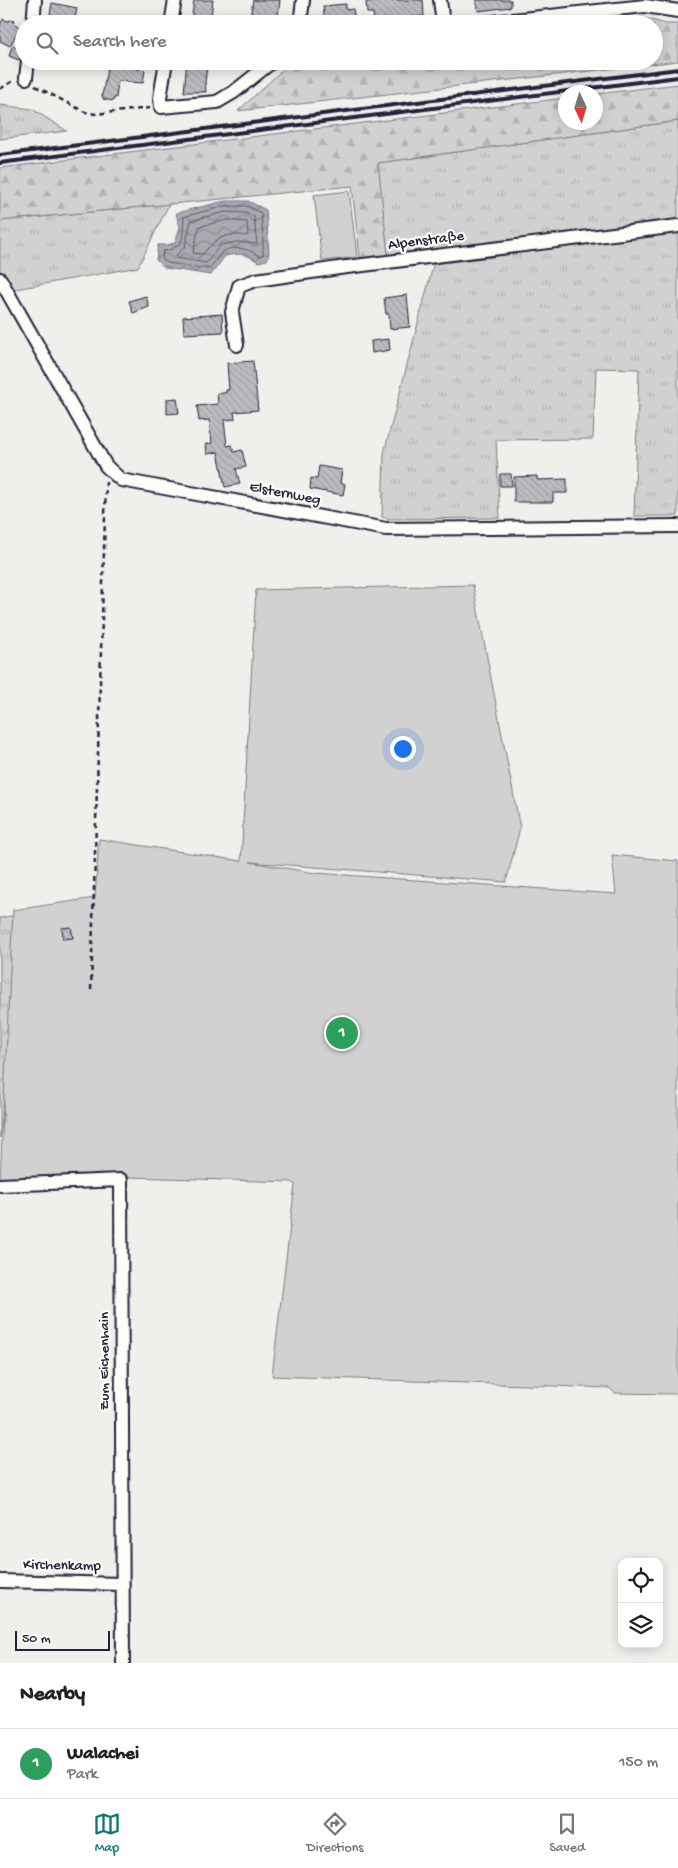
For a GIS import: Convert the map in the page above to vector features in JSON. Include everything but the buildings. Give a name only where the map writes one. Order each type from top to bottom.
[{"type":"street","points":[[34,15],[35,0]]},
{"type":"street","points":[[172,15],[175,0]]},
{"type":"street","points":[[301,15],[303,0]]},
{"type":"street","points":[[440,0],[442,15]]},
{"type":"street","points":[[559,15],[645,6],[678,11]]},
{"type":"street","points":[[26,78],[27,70]]},
{"type":"street","points":[[165,70],[160,98],[161,107],[217,102],[234,92],[262,70]]},
{"type":"street","name":"Alpenstraße","points":[[237,345],[232,312],[239,286],[256,280],[348,266],[678,226]]},
{"type":"street","name":"Elsternweg","points":[[0,280],[106,466],[120,480],[386,529],[678,526]]},
{"type":"street","name":"Zum Eichenhain","points":[[0,1185],[121,1180],[123,1663]]},
{"type":"street","name":"Kirchenkamp","points":[[0,1581],[122,1584]]},
{"type":"path","points":[[26,78],[35,86],[85,112],[95,114],[161,107]]},
{"type":"path","points":[[91,990],[106,466]]},
{"type":"green space","points":[[663,23],[678,24],[678,61],[663,63]]},
{"type":"green space","points":[[282,70],[599,70],[238,111]]},
{"type":"green space","points":[[678,84],[678,121],[378,163],[388,255],[360,258],[352,186],[0,221],[0,168],[558,99],[558,130],[603,130],[603,93]]},
{"type":"green space","points":[[0,105],[32,109],[67,131],[0,139]]},
{"type":"green space","points":[[678,121],[678,219],[388,255],[377,163]]},
{"type":"green space","points":[[349,191],[357,257],[322,261],[314,195]]},
{"type":"green space","points":[[169,204],[138,267],[10,290],[0,272],[0,221]]},
{"type":"green space","points":[[678,232],[678,516],[634,516],[639,369],[596,368],[593,439],[496,440],[500,518],[390,519],[382,517],[384,453],[434,262]]},
{"type":"green space","points":[[473,585],[520,828],[506,882],[250,862],[315,873],[616,894],[612,855],[678,861],[678,1394],[615,1393],[609,1388],[272,1376],[295,1184],[292,1182],[97,1176],[0,1179],[13,910],[95,898],[99,839],[241,861],[256,590]]},
{"type":"green space","points":[[23,914],[0,1138],[0,918]]},
{"type":"water","points":[[225,201],[248,201],[266,210],[269,253],[267,260],[258,262],[242,254],[225,256],[211,275],[165,268],[156,260],[158,245],[175,243],[180,227],[176,213]]},
{"type":"railway","points":[[0,155],[678,69]]},
{"type":"railway","points":[[0,163],[678,77]]},
{"type":"place","name":"Walachei","points":[[342,1033]]}]
